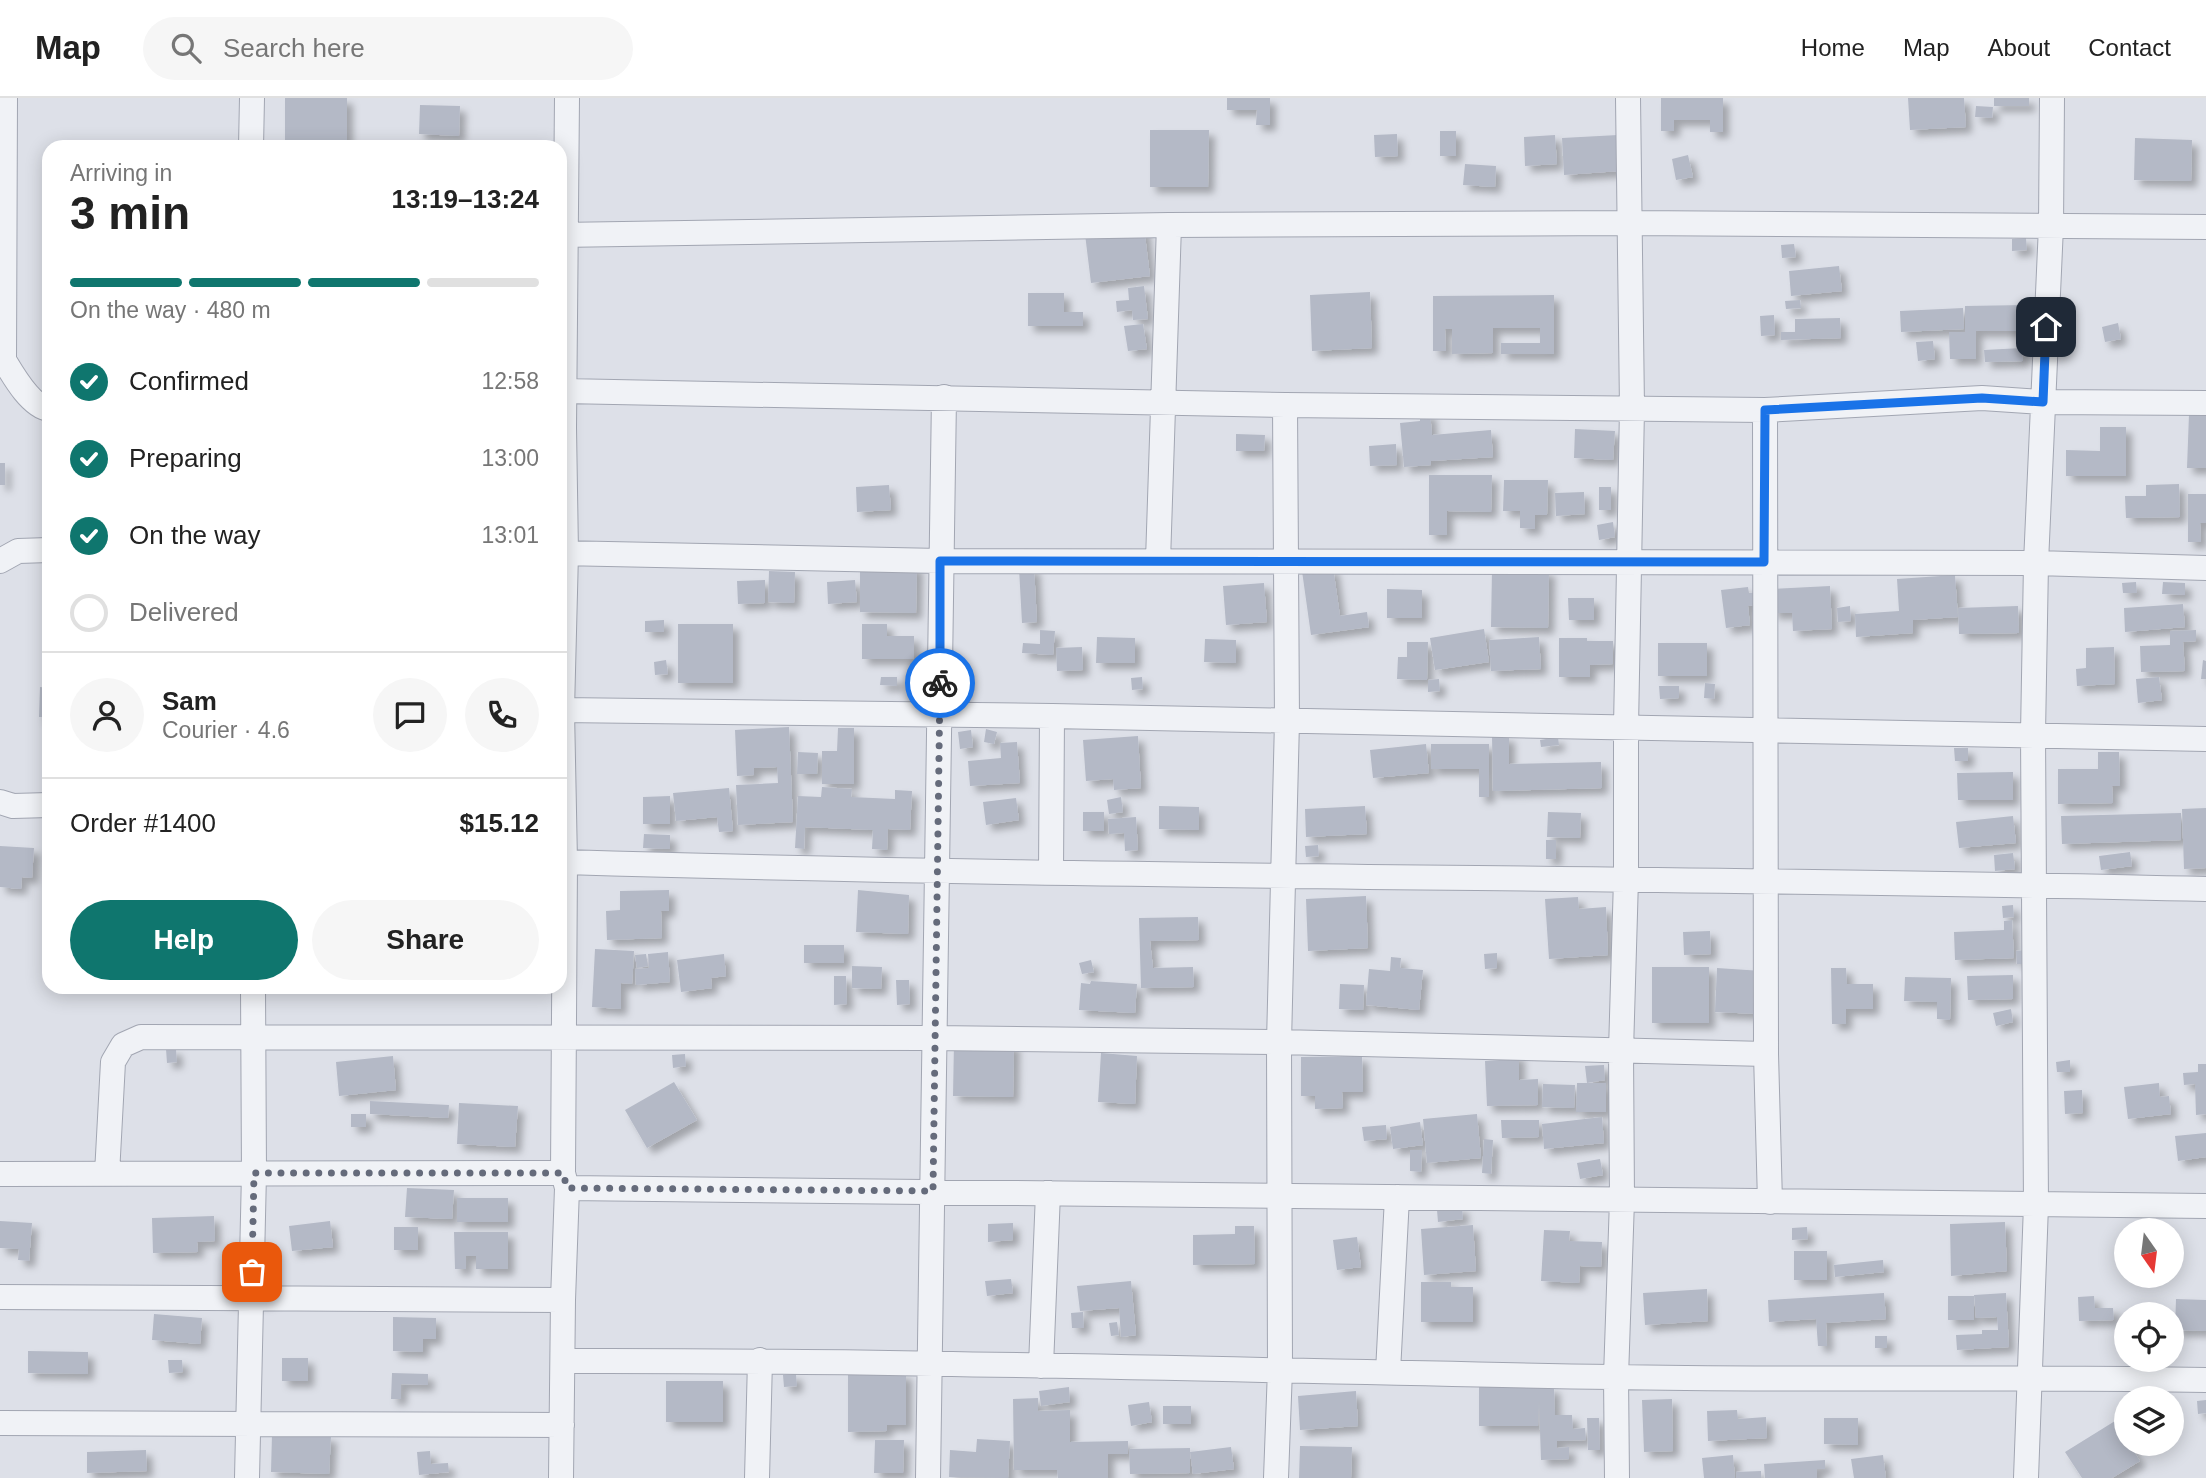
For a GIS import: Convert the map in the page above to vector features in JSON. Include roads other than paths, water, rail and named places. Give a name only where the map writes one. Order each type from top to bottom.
[{"type":"street","points":[[5,98],[4,360],[20,386],[42,407]]},
{"type":"street","points":[[251,98],[251,140]]},
{"type":"street","points":[[566,140],[567,98]]},
{"type":"street","points":[[1617,1478],[1616,1377],[1622,1200],[1621,1051],[1632,408],[1628,98]]},
{"type":"street","points":[[2026,1478],[2036,1205],[2033,734],[2036,563],[2051,226],[2052,98]]},
{"type":"street","points":[[567,235],[1169,225],[1630,223],[2206,227]]},
{"type":"street","points":[[1158,561],[1169,225]]},
{"type":"street","points":[[567,391],[1285,405],[1765,410],[1982,398],[2043,402],[2206,403]]},
{"type":"street","points":[[928,1478],[944,397]]},
{"type":"street","points":[[1276,1478],[1280,1369],[1279,1042],[1287,720],[1285,405]]},
{"type":"street","points":[[1765,410],[1766,1054],[1770,1202]]},
{"type":"street","points":[[0,561],[18,551],[42,550]]},
{"type":"street","points":[[567,553],[940,561],[2036,563],[2206,568]]},
{"type":"street","points":[[567,710],[1287,720],[2206,739]]},
{"type":"street","points":[[1051,872],[1052,716]]},
{"type":"street","points":[[0,802],[13,806],[42,805]]},
{"type":"street","points":[[567,862],[938,871],[2206,889]]},
{"type":"street","points":[[247,1478],[254,1173],[253,994]]},
{"type":"street","points":[[561,1478],[564,994]]},
{"type":"street","points":[[107,1174],[113,1062],[123,1045],[141,1037],[933,1038],[1279,1042],[1766,1054]]},
{"type":"street","points":[[0,1174],[254,1173],[1048,1193],[2206,1206]]},
{"type":"street","points":[[1041,1366],[1048,1193]]},
{"type":"street","points":[[1388,1372],[1396,1197]]},
{"type":"street","points":[[0,1297],[563,1300]]},
{"type":"street","points":[[563,1361],[760,1360],[1616,1377],[2206,1380]]},
{"type":"street","points":[[757,1478],[760,1360]]},
{"type":"street","points":[[0,1423],[562,1425]]}]
